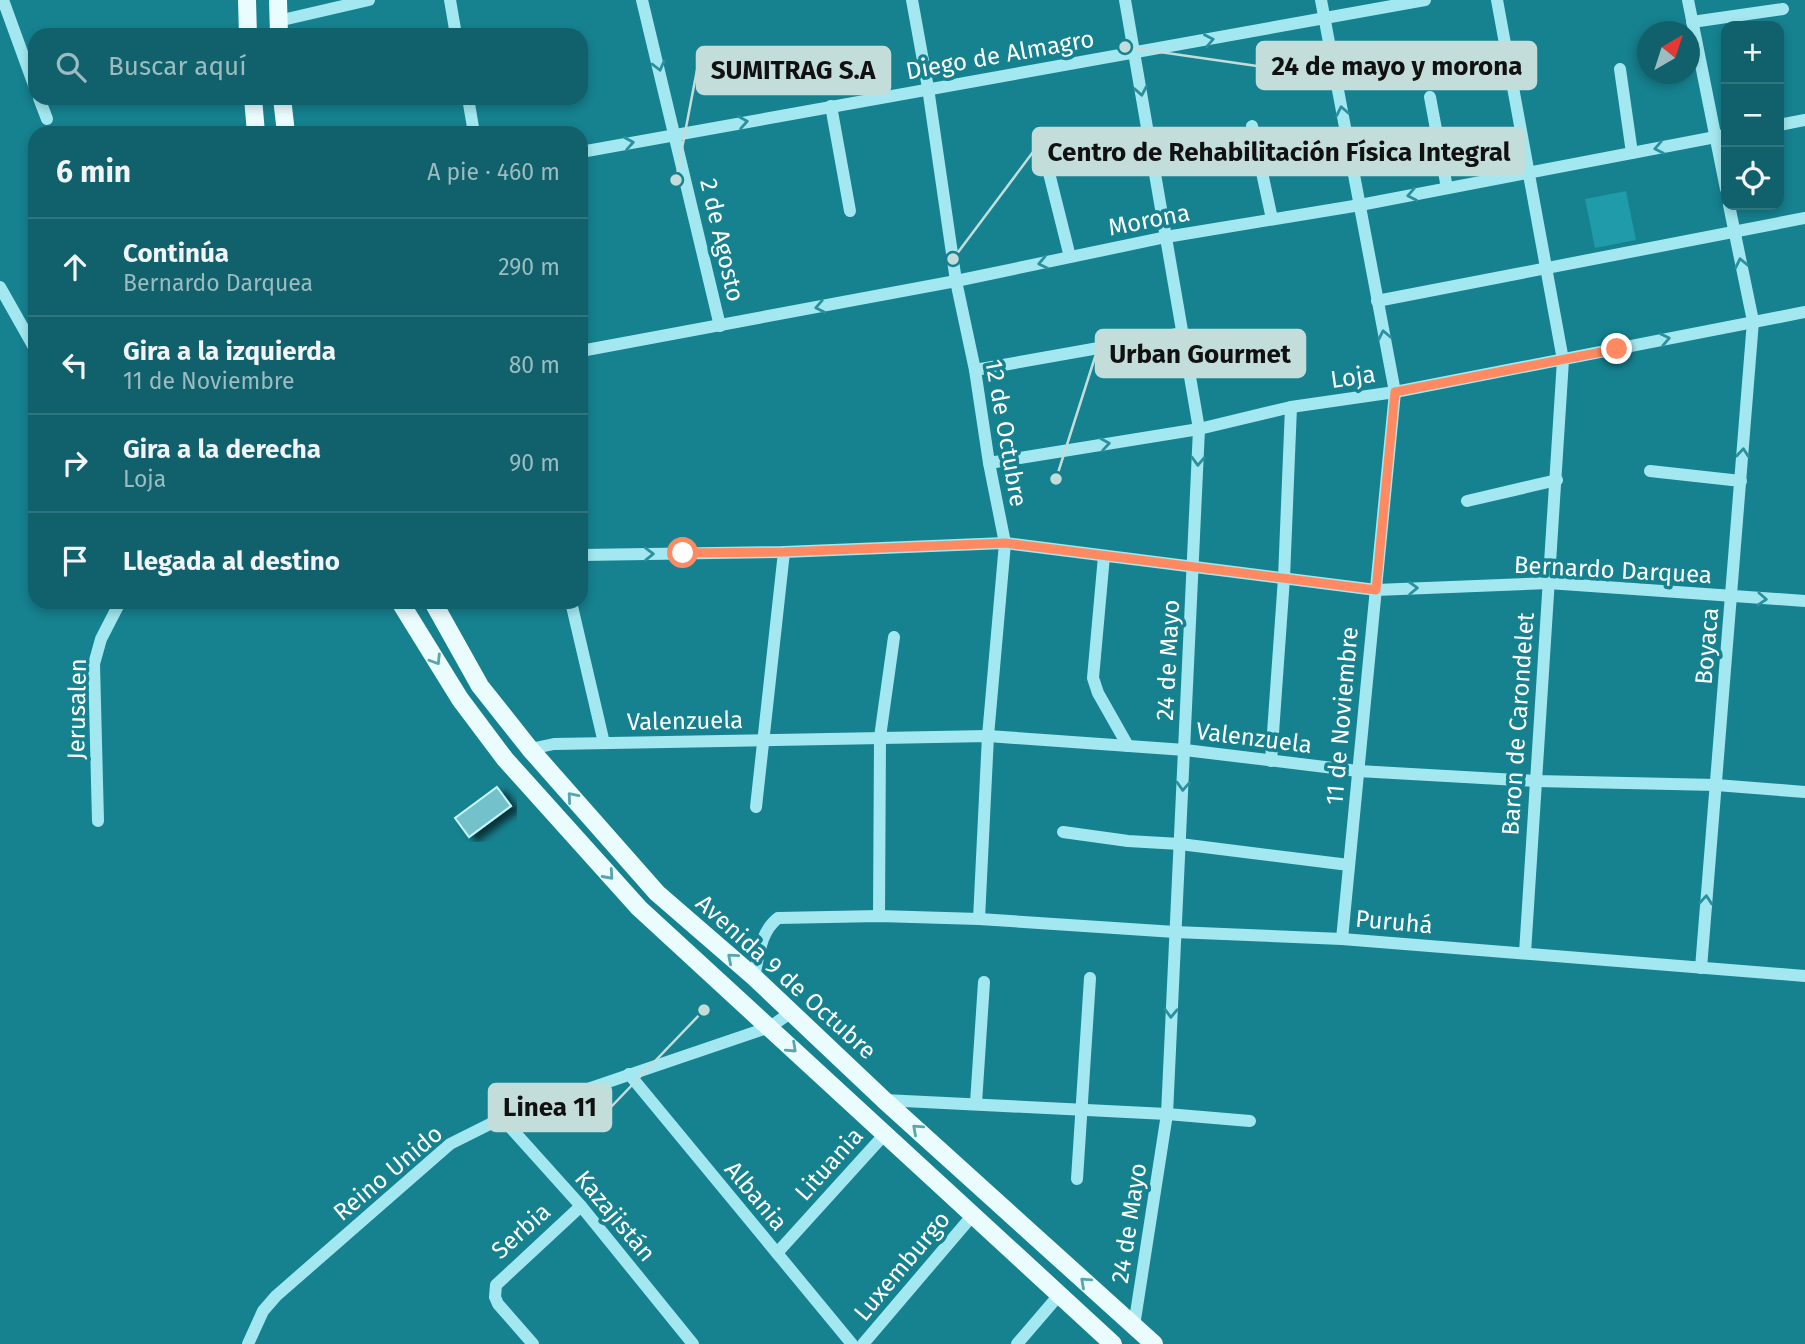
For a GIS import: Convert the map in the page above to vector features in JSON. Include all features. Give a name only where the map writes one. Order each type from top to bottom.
[{"type":"main road","points":[[247,0],[248,28]]},
{"type":"main road","points":[[278,0],[278,28]]},
{"type":"main road","points":[[254,105],[255,126]]},
{"type":"main road","points":[[283,105],[285,126]]},
{"type":"main road","name":"Avenida 9 de Octubre","points":[[404,609],[460,699],[505,760],[639,908],[1113,1344]]},
{"type":"main road","name":"Avenida 9 de Octubre","points":[[437,609],[480,686],[530,749],[657,893],[754,977],[884,1100],[1154,1344]]},
{"type":"street","points":[[3,0],[28,69]]},
{"type":"street","points":[[278,28],[369,0]]},
{"type":"street","points":[[450,0],[455,28]]},
{"type":"street","name":"2 de Agosto","points":[[642,0],[720,326]]},
{"type":"street","name":"12 de Octubre","points":[[912,0],[928,88],[956,281],[975,370],[1005,543],[988,736],[979,919]]},
{"type":"street","name":"24 de Mayo","points":[[1125,0],[1199,429],[1167,1114],[1135,1326]]},
{"type":"street","name":"11 de Noviembre","points":[[1321,0],[1395,392],[1342,939]]},
{"type":"street","name":"Diego de Almagro","points":[[588,151],[1425,0]]},
{"type":"street","name":"Baron de Carondelet","points":[[1497,0],[1563,360],[1525,953]]},
{"type":"street","points":[[1688,0],[1692,21]]},
{"type":"street","points":[[1699,21],[1783,9]]},
{"type":"street","points":[[1700,53],[1721,136]]},
{"type":"street","points":[[1620,69],[1632,153]]},
{"type":"street","points":[[1430,97],[1447,188]]},
{"type":"street","points":[[42,105],[47,119]]},
{"type":"street","points":[[469,105],[473,126]]},
{"type":"street","points":[[831,106],[850,211]]},
{"type":"street","points":[[1784,124],[1805,120]]},
{"type":"street","points":[[1252,126],[1272,219]]},
{"type":"street","name":"Morona","points":[[588,350],[956,281],[1166,237],[1360,205],[1721,136]]},
{"type":"street","points":[[1047,165],[1070,257]]},
{"type":"street","name":"Boyaca","points":[[1701,968],[1753,321],[1730,210]]},
{"type":"street","points":[[1377,301],[1805,218]]},
{"type":"street","points":[[0,287],[28,337]]},
{"type":"street","name":"Loja","points":[[989,463],[1199,429],[1291,407],[1395,392],[1805,312]]},
{"type":"street","points":[[975,370],[1183,333]]},
{"type":"street","points":[[1271,761],[1284,578],[1291,407]]},
{"type":"street","points":[[1650,471],[1741,481]]},
{"type":"street","points":[[1466,501],[1557,480]]},
{"type":"street","name":"Bernardo Darquea","points":[[588,555],[784,552],[1005,543],[1376,590],[1548,583],[1732,598],[1805,601]]},
{"type":"street","points":[[756,807],[784,552]]},
{"type":"street","points":[[1104,556],[1093,678],[1128,746]]},
{"type":"street","name":"Jerusalen","points":[[98,821],[94,664],[101,639],[116,609]]},
{"type":"street","points":[[573,609],[604,743]]},
{"type":"street","points":[[879,916],[880,737],[894,637]]},
{"type":"street","name":"Valenzuela","points":[[530,749],[554,744],[988,736],[1185,750],[1358,771],[1536,781],[1716,785],[1805,792]]},
{"type":"street","points":[[1063,832],[1349,864]]},
{"type":"street","name":"Puruhá","points":[[754,977],[764,934],[769,925],[778,919],[879,916],[1342,939],[1805,976]]},
{"type":"street","points":[[1077,1179],[1090,978]]},
{"type":"street","points":[[976,1103],[984,982]]},
{"type":"street","name":"Reino Unido","points":[[248,1344],[263,1311],[276,1296],[450,1144],[502,1118],[770,1027],[790,1013]]},
{"type":"street","name":"Albania","points":[[629,1074],[852,1344]]},
{"type":"street","points":[[884,1100],[1081,1109],[1250,1121]]},
{"type":"street","name":"Kazajistán","points":[[502,1118],[580,1206],[693,1344]]},
{"type":"street","name":"Lituania","points":[[777,1253],[884,1135]]},
{"type":"street","name":"Serbia","points":[[533,1344],[498,1304],[495,1291],[500,1279],[580,1206]]},
{"type":"street","name":"Luxemburgo","points":[[863,1344],[972,1216]]},
{"type":"street","points":[[1017,1344],[1059,1295]]},
{"type":"shaded area","points":[[1626,191],[1636,240],[1595,248],[1585,199]]},
{"type":"building","points":[[497,787],[511,806],[469,837],[455,818]]},
{"type":"place","name":"24 de mayo y morona","points":[[1125,47]]},
{"type":"place","name":"SUMITRAG S.A","points":[[676,180]]},
{"type":"place","name":"Centro de Rehabilitación Física Integral","points":[[953,259]]},
{"type":"place","name":"Urban Gourmet","points":[[1056,479]]},
{"type":"place","name":"Linea 11","points":[[704,1010]]},
{"type":"route","points":[[683,553],[784,552],[1005,543],[1376,590],[1395,392],[1617,349]]}]
